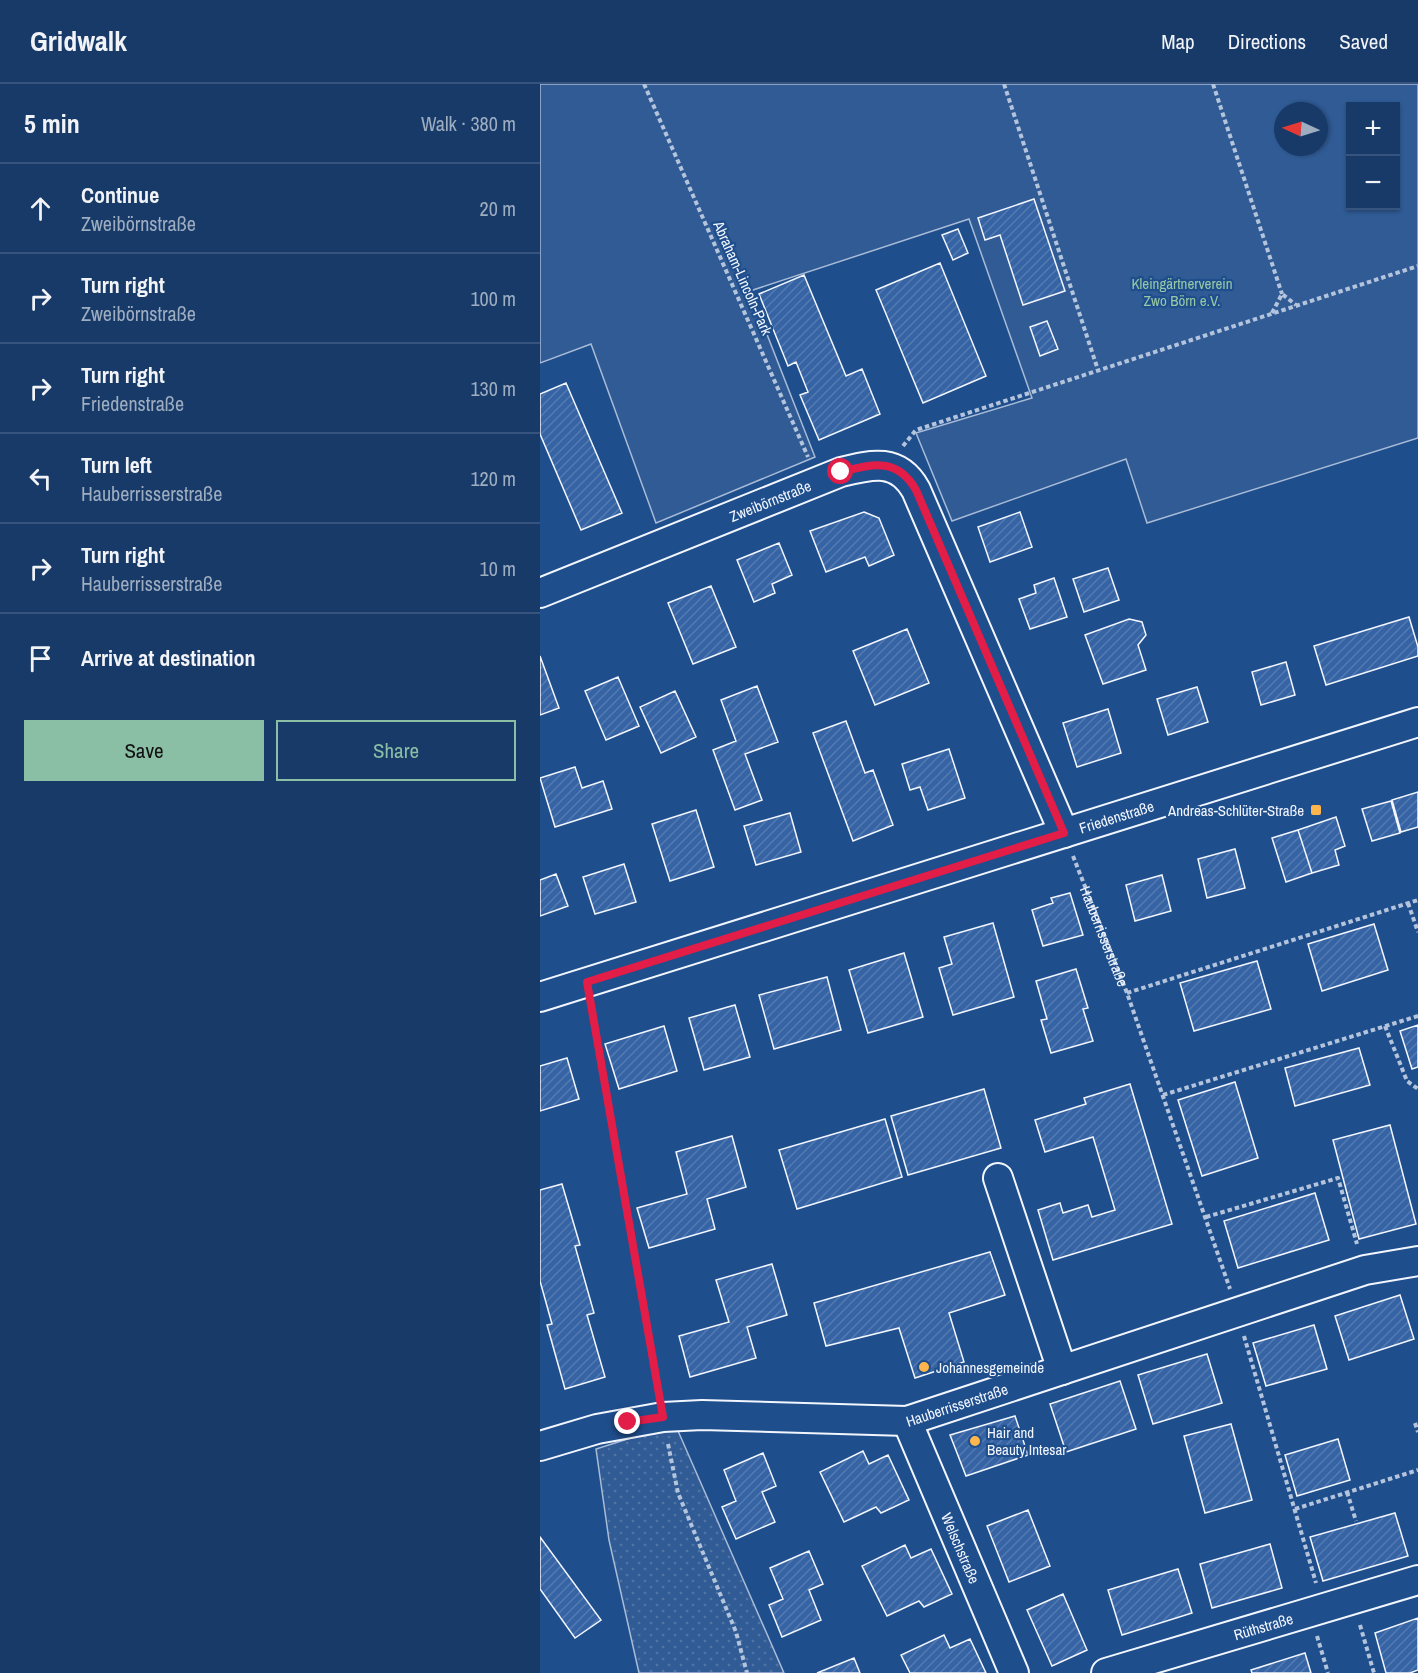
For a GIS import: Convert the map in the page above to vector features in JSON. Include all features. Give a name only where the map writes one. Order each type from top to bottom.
[{"type":"street","name":"Zweibörnstraße","points":[[540,593],[819,481],[861,467],[891,467]]},
{"type":"street","points":[[891,467],[909,477],[916,490],[1064,833]]},
{"type":"street","name":"Friedenstraße","points":[[540,997],[1418,722]]},
{"type":"street","points":[[998,1178],[1062,1370]]},
{"type":"street","name":"Hauberrisserstraße","points":[[540,1446],[597,1429],[663,1417],[702,1415],[908,1421],[1365,1270],[1418,1261]]},
{"type":"street","name":"Welschstraße","points":[[908,1421],[1014,1673]]},
{"type":"street","name":"Rüthstraße","points":[[1106,1673],[1418,1580]]},
{"type":"path","name":"Abraham-Lincoln-Park","points":[[644,84],[819,481]]},
{"type":"path","points":[[1004,84],[1098,370]]},
{"type":"path","points":[[1214,84],[1282,294],[1296,306]]},
{"type":"path","points":[[891,467],[902,446],[916,430],[1418,266]]},
{"type":"path","points":[[1272,313],[1282,294]]},
{"type":"path","name":"Hauberrisserstraße","points":[[1064,833],[1127,993],[1237,1312]]},
{"type":"path","points":[[1127,993],[1418,900]]},
{"type":"path","points":[[1408,903],[1418,932]]},
{"type":"path","points":[[587,982],[678,1493],[736,1632],[747,1673]]},
{"type":"path","points":[[1163,1095],[1418,1016]]},
{"type":"path","points":[[1385,1026],[1407,1081],[1418,1089]]},
{"type":"path","points":[[1206,1217],[1338,1178],[1351,1223]]},
{"type":"path","points":[[1237,1312],[1295,1509],[1328,1673]]},
{"type":"path","points":[[1415,1423],[1418,1432]]},
{"type":"path","points":[[1295,1509],[1418,1470]]},
{"type":"path","points":[[1347,1492],[1356,1521]]},
{"type":"path","points":[[1353,1600],[1374,1673]]},
{"type":"shaded area","name":"Kleingärtnerverein Zwo Börn e.V.","points":[[540,84],[1418,84],[1418,438],[1147,523],[1126,459],[952,521],[916,433],[1032,398],[969,219],[750,291],[815,457],[656,523],[591,344],[540,363]]},
{"type":"shaded area","points":[[675,1424],[784,1673],[639,1673],[609,1540],[596,1449]]},
{"type":"building","points":[[1034,199],[1065,291],[1023,305],[1000,235],[985,240],[978,218]]},
{"type":"building","points":[[958,229],[968,253],[953,260],[942,235]]},
{"type":"building","points":[[940,263],[986,376],[923,403],[876,290]]},
{"type":"building","points":[[804,275],[846,376],[862,369],[880,414],[819,440],[800,395],[808,392],[796,362],[788,366],[759,294]]},
{"type":"building","points":[[1047,321],[1058,349],[1040,356],[1030,327]]},
{"type":"building","points":[[566,383],[622,513],[581,530],[540,434],[540,394]]},
{"type":"building","points":[[864,512],[879,518],[894,555],[869,566],[865,557],[826,572],[810,531]]},
{"type":"building","points":[[1020,512],[1032,547],[990,562],[978,527]]},
{"type":"building","points":[[779,543],[792,575],[772,584],[775,593],[754,602],[737,560]]},
{"type":"building","points":[[1108,568],[1119,600],[1084,612],[1073,579]]},
{"type":"building","points":[[1054,578],[1067,617],[1030,629],[1019,599],[1036,593],[1034,585]]},
{"type":"building","points":[[711,586],[736,647],[693,664],[668,603]]},
{"type":"building","points":[[1409,617],[1418,647],[1418,656],[1326,685],[1314,646]]},
{"type":"building","points":[[1129,619],[1142,622],[1146,635],[1138,645],[1146,670],[1103,684],[1085,635]]},
{"type":"building","points":[[907,629],[929,683],[875,705],[853,651]]},
{"type":"building","points":[[540,656],[559,708],[540,715]]},
{"type":"building","points":[[1286,662],[1295,695],[1261,705],[1252,672]]},
{"type":"building","points":[[618,677],[639,726],[606,740],[585,691]]},
{"type":"building","points":[[757,686],[778,742],[745,754],[762,800],[735,810],[713,750],[736,741],[721,700]]},
{"type":"building","points":[[1197,687],[1208,722],[1168,735],[1157,699]]},
{"type":"building","points":[[675,691],[696,737],[661,753],[640,707]]},
{"type":"building","points":[[1108,709],[1121,753],[1077,767],[1063,723]]},
{"type":"building","points":[[846,721],[865,773],[873,770],[893,825],[853,841],[813,733]]},
{"type":"building","points":[[949,749],[965,798],[928,810],[920,787],[910,790],[902,764]]},
{"type":"building","points":[[575,767],[582,788],[603,781],[612,809],[555,827],[540,778]]},
{"type":"building","points":[[1418,792],[1418,827],[1401,832],[1392,800]]},
{"type":"building","points":[[1391,801],[1400,833],[1372,841],[1362,809]]},
{"type":"building","points":[[696,810],[714,867],[670,881],[652,824]]},
{"type":"building","points":[[790,813],[801,852],[756,865],[744,826]]},
{"type":"building","points":[[1336,817],[1345,846],[1335,850],[1339,865],[1312,873],[1298,830]]},
{"type":"building","points":[[1298,830],[1312,873],[1286,882],[1272,838]]},
{"type":"building","points":[[1235,849],[1245,888],[1207,898],[1198,859]]},
{"type":"building","points":[[624,864],[636,902],[595,914],[583,877]]},
{"type":"building","points":[[556,874],[568,906],[540,916],[540,880]]},
{"type":"building","points":[[1162,875],[1171,911],[1135,921],[1126,885]]},
{"type":"building","points":[[1070,893],[1083,935],[1043,946],[1032,910],[1053,903],[1051,898]]},
{"type":"building","points":[[993,923],[1014,997],[953,1015],[939,968],[952,964],[944,937]]},
{"type":"building","points":[[1374,924],[1388,970],[1322,991],[1308,944]]},
{"type":"building","points":[[904,953],[923,1017],[868,1033],[849,970]]},
{"type":"building","points":[[1257,961],[1271,1009],[1194,1031],[1180,983]]},
{"type":"building","points":[[1076,969],[1088,1008],[1083,1009],[1093,1041],[1051,1053],[1041,1020],[1047,1019],[1036,981]]},
{"type":"building","points":[[827,977],[841,1030],[774,1049],[759,995]]},
{"type":"building","points":[[735,1005],[750,1057],[704,1070],[689,1018]]},
{"type":"building","points":[[1418,1025],[1418,1067],[1412,1069],[1400,1031]]},
{"type":"building","points":[[664,1026],[677,1071],[619,1089],[605,1044]]},
{"type":"building","points":[[1359,1048],[1370,1085],[1295,1106],[1285,1068]]},
{"type":"building","points":[[567,1058],[579,1099],[540,1111],[540,1066]]},
{"type":"building","points":[[1235,1082],[1258,1158],[1202,1176],[1178,1100]]},
{"type":"building","points":[[1130,1084],[1172,1224],[1053,1260],[1038,1210],[1060,1203],[1063,1213],[1088,1205],[1092,1217],[1115,1210],[1093,1137],[1045,1152],[1035,1120],[1086,1104],[1084,1098]]},
{"type":"building","points":[[984,1089],[1001,1148],[908,1175],[891,1116]]},
{"type":"building","points":[[885,1119],[902,1177],[797,1209],[779,1150]]},
{"type":"building","points":[[1390,1125],[1416,1224],[1359,1239],[1333,1140]]},
{"type":"building","points":[[732,1136],[746,1187],[707,1199],[715,1229],[649,1248],[637,1208],[687,1194],[676,1152]]},
{"type":"building","points":[[562,1184],[580,1245],[575,1246],[594,1313],[587,1315],[605,1377],[565,1389],[547,1325],[552,1324],[540,1281],[540,1190]]},
{"type":"building","points":[[1315,1193],[1329,1240],[1238,1268],[1224,1221]]},
{"type":"building","points":[[990,1252],[1005,1295],[949,1313],[964,1362],[915,1378],[899,1328],[826,1346],[814,1303]]},
{"type":"building","points":[[772,1264],[787,1315],[747,1327],[756,1358],[690,1377],[679,1336],[729,1322],[716,1280]]},
{"type":"building","points":[[1400,1295],[1414,1339],[1349,1360],[1335,1316]]},
{"type":"building","points":[[1314,1325],[1327,1369],[1266,1386],[1253,1343]]},
{"type":"building","points":[[1207,1354],[1222,1403],[1153,1424],[1138,1375]]},
{"type":"building","points":[[1120,1381],[1136,1429],[1066,1452],[1050,1404]]},
{"type":"building","points":[[1015,1416],[1028,1455],[966,1476],[950,1435]]},
{"type":"building","points":[[1231,1424],[1252,1500],[1205,1513],[1184,1436]]},
{"type":"building","points":[[1338,1439],[1350,1480],[1297,1496],[1285,1455]]},
{"type":"building","points":[[863,1451],[869,1464],[888,1455],[909,1500],[881,1513],[876,1507],[844,1522],[820,1472]]},
{"type":"building","points":[[763,1453],[776,1486],[762,1492],[775,1522],[736,1539],[722,1507],[736,1501],[724,1470]]},
{"type":"building","points":[[1028,1510],[1050,1566],[1009,1582],[987,1526]]},
{"type":"building","points":[[1395,1513],[1408,1556],[1323,1581],[1310,1537]]},
{"type":"building","points":[[540,1537],[601,1620],[575,1638],[540,1589]]},
{"type":"building","points":[[1270,1544],[1282,1588],[1212,1608],[1200,1564]]},
{"type":"building","points":[[905,1545],[911,1558],[931,1549],[952,1594],[924,1607],[919,1601],[887,1616],[862,1566]]},
{"type":"building","points":[[809,1551],[823,1584],[809,1590],[821,1620],[782,1637],[769,1605],[783,1599],[770,1568]]},
{"type":"building","points":[[1178,1569],[1192,1613],[1122,1635],[1108,1590]]},
{"type":"building","points":[[1063,1594],[1087,1650],[1052,1666],[1027,1610]]},
{"type":"building","points":[[1418,1618],[1418,1670],[1410,1673],[1386,1673],[1375,1633]]},
{"type":"building","points":[[944,1635],[950,1648],[970,1639],[986,1673],[910,1673],[901,1655]]},
{"type":"building","points":[[1305,1653],[1311,1673],[1252,1673],[1251,1670]]},
{"type":"building","points":[[854,1658],[860,1673],[817,1673]]},
{"type":"place","name":"Andreas-Schlüter-Straße","points":[[1316,810]]},
{"type":"place","name":"Johannesgemeinde","points":[[924,1367]]},
{"type":"place","name":"Hair and Beauty Intesar","points":[[975,1441]]},
{"type":"route","points":[[628,1422],[663,1417],[587,982],[1064,833],[909,477],[891,467],[861,467],[841,472]]}]
